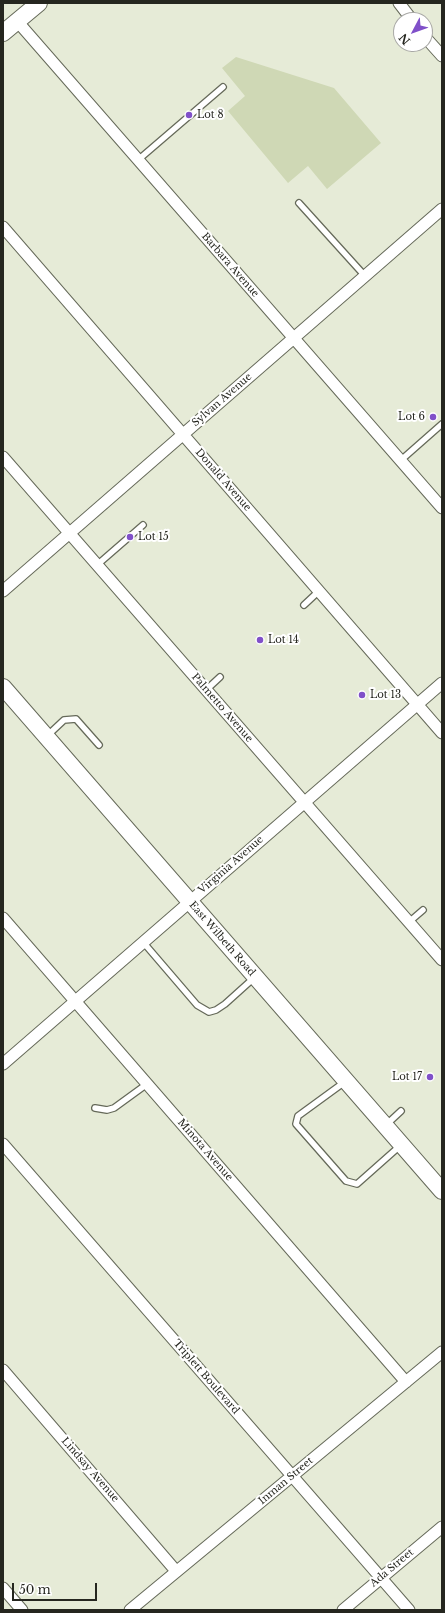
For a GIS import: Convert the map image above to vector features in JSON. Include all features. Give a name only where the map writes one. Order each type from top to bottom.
[{"type":"main road","points":[[3,33],[39,3]]},
{"type":"main road","name":"East Wilbeth Road","points":[[3,687],[442,1191]]},
{"type":"street","points":[[399,3],[406,12]]},
{"type":"street","name":"Barbara Avenue","points":[[17,21],[442,508]]},
{"type":"street","points":[[433,46],[442,56]]},
{"type":"street","name":"Sylvan Avenue","points":[[3,591],[293,337],[442,209]]},
{"type":"street","name":"Donald Avenue","points":[[3,227],[442,733]]},
{"type":"street","name":"Palmetto Avenue","points":[[3,457],[442,960]]},
{"type":"street","name":"Virginia Avenue","points":[[3,1064],[442,683]]},
{"type":"street","name":"Minota Avenue","points":[[3,918],[406,1382]]},
{"type":"street","name":"Triplett Boulevard","points":[[3,1144],[409,1610]]},
{"type":"street","name":"Inman Street","points":[[130,1610],[442,1352]]},
{"type":"street","name":"Lindsay Avenue","points":[[3,1370],[176,1571]]},
{"type":"street","name":"Ada Street","points":[[342,1610],[442,1527]]},
{"type":"street","points":[[3,1588],[22,1610]]},
{"type":"lane","points":[[138,160],[223,87]]},
{"type":"lane","points":[[300,203],[365,276]]},
{"type":"lane","points":[[400,461],[442,424]]},
{"type":"lane","points":[[97,565],[143,525]]},
{"type":"lane","points":[[304,604],[319,591]]},
{"type":"lane","points":[[206,690],[220,677]]},
{"type":"lane","points":[[46,737],[64,720],[76,719],[99,745]]},
{"type":"lane","points":[[409,922],[423,910]]},
{"type":"lane","points":[[143,942],[196,1005],[209,1012],[216,1010],[225,1004],[255,976]]},
{"type":"lane","points":[[346,1081],[298,1116],[296,1124],[346,1181],[357,1184],[401,1144]]},
{"type":"lane","points":[[96,1108],[107,1110],[114,1108],[147,1084]]},
{"type":"lane","points":[[385,1126],[401,1111]]},
{"type":"green space","points":[[236,57],[334,88],[381,143],[327,189],[308,166],[288,183],[228,111],[245,96],[222,68]]},
{"type":"place","name":"Lot 8","points":[[189,115]]},
{"type":"place","name":"Lot 6","points":[[433,417]]},
{"type":"place","name":"Lot 15","points":[[130,537]]},
{"type":"place","name":"Lot 14","points":[[260,640]]},
{"type":"place","name":"Lot 13","points":[[362,695]]},
{"type":"place","name":"Lot 17","points":[[430,1077]]}]
